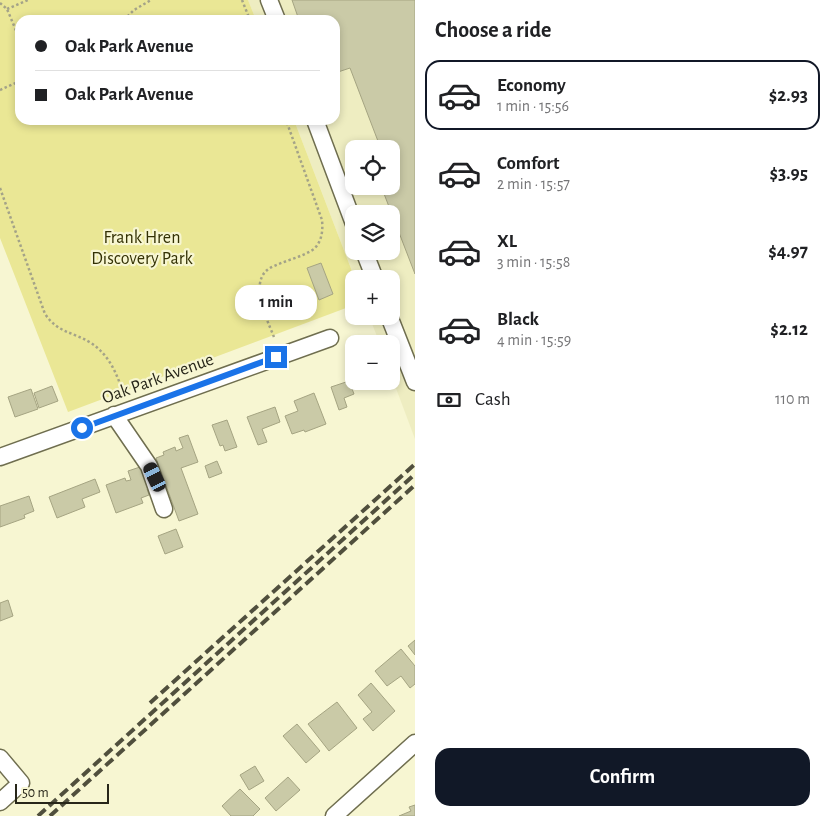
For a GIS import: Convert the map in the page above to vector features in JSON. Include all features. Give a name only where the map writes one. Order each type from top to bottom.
[{"type":"street","points":[[269,0],[275,15]]},
{"type":"street","points":[[317,125],[347,205]]},
{"type":"street","points":[[393,325],[415,382]]},
{"type":"street","name":"Oak Park Avenue","points":[[0,457],[330,338]]},
{"type":"street","points":[[114,416],[149,466],[164,509]]},
{"type":"street","points":[[334,816],[415,743]]},
{"type":"street","points":[[0,758],[21,783],[0,802]]},
{"type":"path","points":[[7,9],[28,0]]},
{"type":"path","points":[[129,15],[151,0]]},
{"type":"path","points":[[242,0],[248,15]]},
{"type":"path","points":[[0,3],[7,9],[15,28]]},
{"type":"path","points":[[0,90],[15,83]]},
{"type":"path","points":[[274,337],[262,302],[260,283],[262,276],[265,270],[314,249],[319,244],[323,230],[322,220],[288,125]]},
{"type":"path","points":[[0,188],[45,314],[55,327],[90,343],[101,351],[112,364],[124,392]]},
{"type":"shaded area","points":[[248,0],[415,0],[415,439],[397,390],[400,390],[400,335],[376,335],[373,325],[400,325],[400,270],[352,270],[348,260],[400,260],[400,205],[345,205],[345,253],[296,125],[340,125],[340,15],[254,15]]},
{"type":"green space","name":"Frank Hren Discovery Park","points":[[0,0],[248,0],[254,15],[15,15],[15,125],[296,125],[345,253],[345,260],[348,260],[352,270],[345,270],[345,308],[68,412],[0,238]]},
{"type":"building","points":[[292,0],[415,0],[415,274],[400,235],[400,205],[388,205],[384,195],[400,195],[400,140],[378,140],[350,68],[340,71],[340,15],[297,15]]},
{"type":"building","points":[[321,263],[333,294],[319,300],[307,268]]},
{"type":"building","points":[[345,382],[345,390],[352,390],[354,394],[344,398],[347,407],[339,410],[331,387]]},
{"type":"building","points":[[52,386],[58,401],[39,408],[34,393]]},
{"type":"building","points":[[31,389],[38,409],[15,417],[8,397]]},
{"type":"building","points":[[314,393],[326,424],[305,432],[304,430],[292,434],[285,416],[298,411],[294,401]]},
{"type":"building","points":[[275,407],[280,422],[262,429],[267,442],[258,445],[247,417]]},
{"type":"building","points":[[227,420],[237,447],[225,451],[223,445],[220,446],[212,425]]},
{"type":"building","points":[[188,435],[198,462],[181,468],[198,514],[179,521],[156,458],[164,455],[163,452],[175,447],[176,451],[183,448],[179,438]]},
{"type":"building","points":[[217,461],[222,473],[209,478],[205,466]]},
{"type":"building","points":[[143,466],[151,487],[147,489],[149,495],[141,498],[143,503],[116,513],[106,485],[125,478],[126,481],[131,480],[128,471]]},
{"type":"building","points":[[95,479],[100,492],[82,499],[85,507],[57,518],[49,497]]},
{"type":"building","points":[[29,496],[34,511],[24,515],[25,518],[0,527],[0,506]]},
{"type":"building","points":[[176,529],[183,547],[165,554],[158,536]]},
{"type":"building","points":[[8,600],[13,616],[0,621],[0,603]]},
{"type":"building","points":[[415,640],[415,655],[408,646]]},
{"type":"building","points":[[401,649],[415,666],[415,684],[410,688],[401,676],[387,686],[375,671]]},
{"type":"building","points":[[371,683],[395,711],[373,731],[363,719],[372,712],[358,695]]},
{"type":"building","points":[[337,702],[357,728],[329,751],[308,724]]},
{"type":"building","points":[[297,724],[320,751],[306,763],[283,736]]},
{"type":"building","points":[[255,766],[264,781],[249,790],[240,775]]},
{"type":"building","points":[[288,777],[300,790],[276,811],[265,798]]},
{"type":"building","points":[[240,789],[260,809],[253,816],[231,816],[222,806]]},
{"type":"building","points":[[415,805],[415,816],[399,816],[411,811],[409,807]]},
{"type":"railway","points":[[150,703],[415,464]]},
{"type":"railway","points":[[38,816],[415,474]]},
{"type":"railway","points":[[50,816],[415,485]]},
{"type":"route","points":[[82,428],[276,357]]}]
